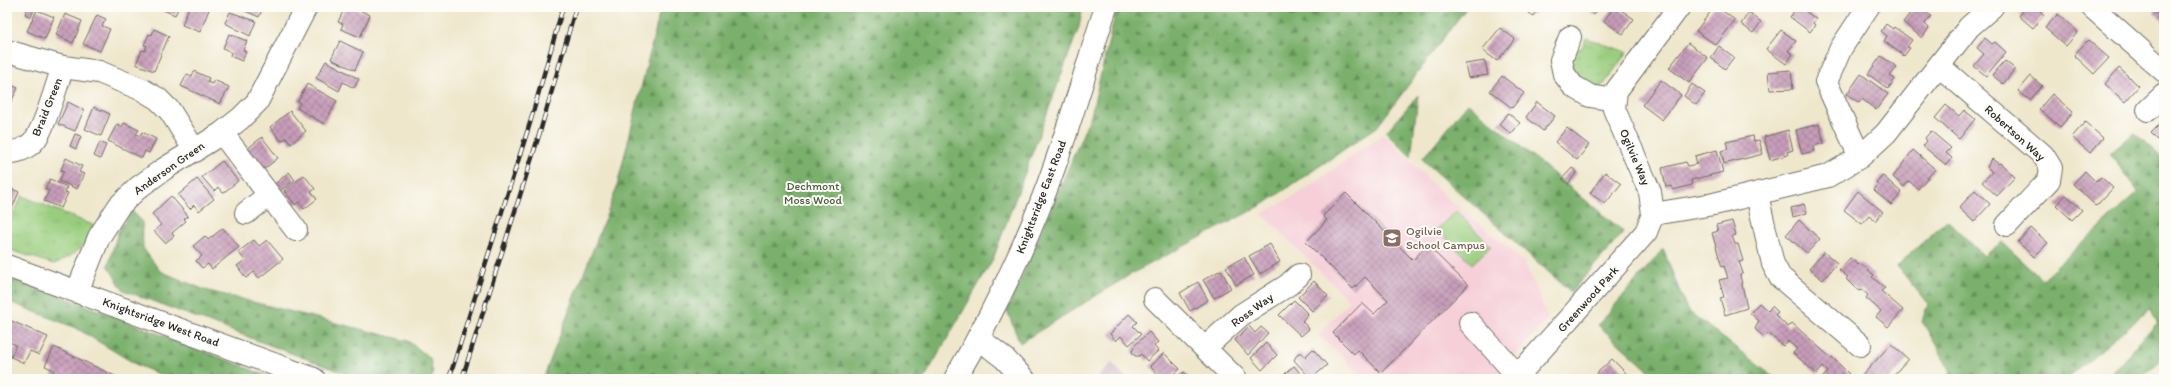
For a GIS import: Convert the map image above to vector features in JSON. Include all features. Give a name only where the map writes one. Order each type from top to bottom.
[{"type":"street","name":"Anderson Green","points":[[77,292],[99,237],[119,206],[139,187],[222,133],[241,118],[257,102],[306,7]]},
{"type":"street","name":"Knightsridge East Road","points":[[955,379],[978,338],[1016,261],[1055,164],[1106,7]]},
{"type":"street","points":[[1570,37],[1561,60],[1564,74],[1574,86],[1590,96],[1615,100],[1616,90],[1679,7]]},
{"type":"street","points":[[1860,157],[1826,82],[1842,48],[1868,7]]},
{"type":"street","points":[[1653,214],[1757,195],[1828,176],[1860,157],[1886,134],[1969,27],[1992,7]]},
{"type":"street","points":[[2092,7],[2164,71]]},
{"type":"street","name":"Braid Green","points":[[7,51],[63,67],[99,72],[143,90],[158,99],[170,111],[194,151]]},
{"type":"street","name":"Robertson Way","points":[[1939,66],[2043,155],[2051,168],[2049,180],[2007,226]]},
{"type":"street","name":"Braid Green","points":[[7,152],[15,152],[29,146],[38,136],[63,67]]},
{"type":"street","points":[[2148,110],[2164,95]]},
{"type":"street","name":"Ogilvie Way","points":[[1615,100],[1614,109],[1650,192],[1653,214]]},
{"type":"street","points":[[222,133],[296,230]]},
{"type":"street","points":[[246,213],[269,195]]},
{"type":"street","points":[[1757,195],[1773,264],[1780,277],[1860,345]]},
{"type":"street","name":"Greenwood Park","points":[[1516,378],[1646,232],[1653,214]]},
{"type":"street","name":"Knightsridge West Road","points":[[7,266],[314,379]]},
{"type":"street","name":"Ross Way","points":[[1206,348],[1241,316],[1288,285],[1299,274]]},
{"type":"street","points":[[1155,299],[1236,379]]},
{"type":"street","points":[[1470,323],[1516,378]]},
{"type":"street","points":[[978,338],[1004,358],[1024,379]]},
{"type":"shaded area","name":"Ogilvie School Campus","points":[[1383,134],[1452,203],[1458,205],[1525,263],[1548,318],[1495,379],[1364,379],[1318,334],[1350,301],[1262,214],[1304,190]]},
{"type":"shaded area","points":[[1112,363],[1127,379],[1095,379]]},
{"type":"green space","name":"Dechmont Moss Wood","points":[[661,7],[1083,7],[1079,27],[993,259],[924,379],[543,379],[616,190]]},
{"type":"green space","points":[[1117,7],[1467,7],[1377,127],[1264,204],[1131,274],[1020,343],[1007,311],[1091,115]]},
{"type":"green space","points":[[1586,38],[1627,52],[1602,87],[1592,86],[1575,77],[1569,54],[1574,50],[1582,48]]},
{"type":"green space","points":[[1418,95],[1411,157],[1386,132]]},
{"type":"green space","points":[[1468,103],[1624,232],[1571,292],[1422,159]]},
{"type":"green space","points":[[2135,133],[2164,160],[2164,359],[2139,379],[2107,379],[2157,322],[2150,309],[2066,379],[1948,379],[1951,371],[1922,321],[1928,304],[1897,266],[1947,220],[1984,256],[2002,242],[2042,279],[2138,192],[2109,153]]},
{"type":"green space","points":[[22,196],[95,226],[92,233],[79,250],[68,258],[54,264],[7,249],[7,228]]},
{"type":"green space","points":[[132,211],[142,221],[143,248],[160,271],[205,290],[408,341],[430,358],[433,374],[431,379],[360,379],[123,290],[108,266],[118,232]]},
{"type":"green space","points":[[1456,211],[1491,246],[1472,264],[1437,229]]},
{"type":"green space","points":[[1663,249],[1687,310],[1776,379],[1658,379],[1598,325]]},
{"type":"green space","points":[[18,279],[275,379],[171,379],[137,365],[76,328],[7,301],[7,283]]},
{"type":"building","points":[[28,7],[35,7],[31,17],[25,14]]},
{"type":"building","points":[[156,7],[179,7],[175,15]]},
{"type":"building","points":[[189,7],[210,7],[200,32],[182,25]]},
{"type":"building","points":[[242,7],[263,7],[259,17],[241,9]]},
{"type":"building","points":[[345,7],[353,7],[370,15],[360,37],[341,29],[343,24],[338,22]]},
{"type":"building","points":[[1521,7],[1540,7],[1533,16]]},
{"type":"building","points":[[1584,7],[1600,7],[1594,15]]},
{"type":"building","points":[[1614,7],[1617,7],[1634,19],[1623,34],[1604,21]]},
{"type":"building","points":[[1714,7],[1717,7],[1735,20],[1716,45],[1696,31]]},
{"type":"building","points":[[1797,7],[1800,7],[1816,19],[1813,23],[1815,25],[1810,32],[1790,17]]},
{"type":"building","points":[[1915,7],[1920,7],[1931,16],[1925,24],[1929,28],[1922,38],[1903,22]]},
{"type":"building","points":[[2026,7],[2044,7],[2040,11],[2044,15],[2033,28],[2019,16]]},
{"type":"building","points":[[2158,7],[2164,7],[2164,21],[2154,12]]},
{"type":"building","points":[[37,10],[54,17],[45,39],[27,31]]},
{"type":"building","points":[[230,12],[256,21],[250,36],[225,23]]},
{"type":"building","points":[[1749,12],[1761,22],[1753,33],[1741,24]]},
{"type":"building","points":[[65,14],[82,21],[73,43],[56,35]]},
{"type":"building","points":[[2058,14],[2078,32],[2066,46],[2045,28]]},
{"type":"building","points":[[97,15],[106,19],[102,26],[110,29],[100,51],[83,44]]},
{"type":"building","points":[[1886,24],[1893,29],[1894,27],[1912,40],[1907,47],[1910,48],[1904,56],[1884,41],[1887,36],[1881,31]]},
{"type":"building","points":[[1500,28],[1515,39],[1497,61],[1482,50]]},
{"type":"building","points":[[154,29],[169,36],[154,71],[136,64],[142,50],[145,51],[147,46],[144,45],[149,34],[152,35]]},
{"type":"building","points":[[1781,30],[1796,41],[1788,51],[1793,54],[1786,64],[1766,49]]},
{"type":"building","points":[[229,34],[247,41],[243,50],[246,52],[242,61],[230,56],[231,52],[223,48]]},
{"type":"building","points":[[1985,38],[1992,44],[1995,42],[2006,52],[1986,76],[1974,66],[1984,54],[1977,48]]},
{"type":"building","points":[[2088,40],[2109,58],[2094,74],[2074,55]]},
{"type":"building","points":[[340,41],[363,52],[355,70],[331,59]]},
{"type":"building","points":[[1688,43],[1708,58],[1689,83],[1669,68]]},
{"type":"building","points":[[1719,46],[1734,57],[1725,69],[1711,58]]},
{"type":"building","points":[[1881,56],[1897,67],[1890,76],[1895,79],[1888,89],[1868,74]]},
{"type":"building","points":[[326,61],[359,79],[354,88],[343,82],[339,91],[316,78]]},
{"type":"building","points":[[1485,61],[1488,75],[1468,78],[1465,64]]},
{"type":"building","points":[[2005,61],[2015,69],[2003,84],[1992,75]]},
{"type":"building","points":[[2119,68],[2139,86],[2125,102],[2105,84]]},
{"type":"building","points":[[1791,70],[1793,89],[1770,90],[1768,72]]},
{"type":"building","points":[[194,71],[209,78],[207,82],[212,84],[214,80],[229,87],[220,104],[181,86],[187,74],[192,76]]},
{"type":"building","points":[[1861,74],[1888,94],[1876,110],[1862,99],[1859,103],[1847,94]]},
{"type":"building","points":[[1502,76],[1524,93],[1512,108],[1490,91]]},
{"type":"building","points":[[2031,76],[2042,86],[2030,100],[2018,91]]},
{"type":"building","points":[[1661,80],[1681,95],[1662,120],[1642,105]]},
{"type":"building","points":[[7,83],[18,88],[11,102],[7,100]]},
{"type":"building","points":[[307,84],[337,101],[324,124],[297,108],[300,102],[298,101]]},
{"type":"building","points":[[1692,84],[1705,93],[1696,105],[1684,96]]},
{"type":"building","points":[[2052,94],[2073,112],[2060,127],[2039,109]]},
{"type":"building","points":[[68,102],[84,110],[75,131],[58,124]]},
{"type":"building","points":[[1537,102],[1555,116],[1543,131],[1526,117]]},
{"type":"building","points":[[1946,105],[1959,116],[1964,110],[1975,119],[1959,139],[1935,118]]},
{"type":"building","points":[[94,107],[110,114],[101,136],[85,129]]},
{"type":"building","points":[[290,111],[306,131],[291,144],[286,138],[281,141],[270,127]]},
{"type":"building","points":[[1508,113],[1520,123],[1511,134],[1499,124]]},
{"type":"building","points":[[2164,120],[2164,146],[2151,133]]},
{"type":"building","points":[[2085,122],[2103,138],[2090,153],[2072,137]]},
{"type":"building","points":[[124,123],[139,130],[136,134],[140,136],[142,132],[156,139],[149,153],[145,151],[142,158],[108,141],[117,124],[122,127]]},
{"type":"building","points":[[1819,124],[1824,143],[1813,146],[1814,151],[1802,154],[1796,130]]},
{"type":"building","points":[[1567,128],[1589,145],[1577,160],[1555,142]]},
{"type":"building","points":[[1788,130],[1793,150],[1787,152],[1788,155],[1770,160],[1764,137]]},
{"type":"building","points":[[1931,131],[1951,148],[1946,153],[1952,158],[1946,165],[1923,146],[1927,141],[1925,138]]},
{"type":"building","points":[[75,134],[81,136],[76,149],[70,146]]},
{"type":"building","points":[[1753,136],[1754,141],[1759,140],[1763,154],[1724,164],[1721,151],[1728,149],[1726,142]]},
{"type":"building","points":[[262,137],[278,158],[263,170],[246,150]]},
{"type":"building","points":[[100,142],[106,145],[100,159],[94,156]]},
{"type":"building","points":[[1717,150],[1723,172],[1691,180],[1692,185],[1673,190],[1672,186],[1666,187],[1662,168],[1686,162],[1688,166],[1697,164],[1695,156]]},
{"type":"building","points":[[1913,150],[1935,169],[1918,189],[1909,181],[1904,187],[1893,177]]},
{"type":"building","points":[[66,158],[82,166],[79,172],[84,174],[77,189],[59,181],[64,171],[61,170]]},
{"type":"building","points":[[1992,159],[1999,164],[2000,163],[2015,177],[1997,196],[1982,182],[1992,172],[1987,167]]},
{"type":"building","points":[[222,161],[238,181],[223,193],[218,187],[214,191],[202,177]]},
{"type":"building","points":[[1572,168],[1577,172],[1568,184],[1562,179]]},
{"type":"building","points":[[2085,171],[2096,182],[2101,177],[2113,188],[2096,206],[2073,184]]},
{"type":"building","points":[[289,172],[295,180],[280,191],[275,184]]},
{"type":"building","points":[[1605,172],[1621,184],[1605,204],[1590,193]]},
{"type":"building","points":[[304,175],[315,189],[311,192],[317,199],[304,209],[298,202],[295,205],[284,191]]},
{"type":"building","points":[[1882,175],[1902,193],[1891,205],[1874,190],[1878,185],[1876,183]]},
{"type":"building","points":[[50,179],[67,187],[65,192],[68,193],[61,208],[44,201],[49,191],[45,189]]},
{"type":"building","points":[[197,179],[214,199],[199,211],[194,205],[190,209],[178,195]]},
{"type":"building","points":[[7,187],[19,192],[10,213],[7,212]]},
{"type":"building","points":[[1975,190],[1990,204],[1974,222],[1959,208]]},
{"type":"building","points":[[1858,191],[1883,212],[1875,221],[1869,216],[1862,224],[1844,210]]},
{"type":"building","points":[[1346,193],[1413,260],[1427,245],[1468,285],[1381,373],[1358,350],[1354,354],[1333,333],[1362,303],[1374,314],[1388,300],[1365,277],[1353,289],[1306,242],[1327,220],[1323,216]]},
{"type":"building","points":[[2066,195],[2082,210],[2072,220],[2056,205]]},
{"type":"building","points":[[171,196],[188,216],[184,219],[186,221],[172,233],[174,236],[165,243],[154,231],[161,225],[152,214]]},
{"type":"building","points":[[1804,204],[1807,213],[1793,217],[1791,208]]},
{"type":"building","points":[[1799,220],[1820,239],[1807,253],[1786,235]]},
{"type":"building","points":[[1732,221],[1736,235],[1732,236],[1735,244],[1738,244],[1743,261],[1739,262],[1743,273],[1740,275],[1747,308],[1725,315],[1720,298],[1724,297],[1719,280],[1728,278],[1724,266],[1722,267],[1712,233],[1718,231],[1716,225]]},
{"type":"building","points":[[223,228],[239,247],[212,269],[208,264],[202,268],[196,261],[202,256],[193,246],[205,236],[208,240]]},
{"type":"building","points":[[2031,228],[2048,243],[2034,257],[2018,242]]},
{"type":"building","points":[[254,240],[259,246],[267,240],[283,259],[259,278],[254,272],[246,278],[237,266],[245,260],[238,252]]},
{"type":"building","points":[[1270,244],[1280,262],[1260,274],[1249,256]]},
{"type":"building","points":[[1824,252],[1837,263],[1823,280],[1809,269]]},
{"type":"building","points":[[1244,257],[1254,275],[1236,285],[1226,267]]},
{"type":"building","points":[[1850,258],[1858,265],[1860,263],[1874,275],[1872,277],[1885,288],[1881,291],[1903,310],[1888,327],[1876,317],[1881,311],[1866,298],[1868,295],[1861,289],[1859,291],[1853,286],[1846,279],[1848,277],[1839,270]]},
{"type":"building","points":[[1221,270],[1231,288],[1214,298],[1203,280]]},
{"type":"building","points":[[1314,281],[1328,296],[1312,311],[1298,297]]},
{"type":"building","points":[[1198,282],[1208,300],[1190,311],[1180,293]]},
{"type":"building","points":[[1294,300],[1308,314],[1302,321],[1309,329],[1301,336],[1279,315]]},
{"type":"building","points":[[1759,303],[1768,311],[1772,306],[1778,312],[1775,315],[1788,327],[1792,323],[1831,358],[1832,357],[1849,374],[1844,379],[1821,379],[1828,372],[1823,367],[1817,374],[1793,353],[1797,349],[1788,341],[1783,346],[1768,333],[1764,337],[1755,329],[1759,321],[1750,313]]},
{"type":"building","points":[[1129,314],[1137,322],[1133,326],[1141,334],[1129,345],[1121,336],[1116,341],[1110,334]]},
{"type":"building","points":[[7,319],[48,337],[39,355],[30,351],[24,363],[11,357],[16,345],[7,341]]},
{"type":"building","points":[[1249,326],[1255,333],[1261,327],[1268,333],[1248,355],[1235,340]]},
{"type":"building","points":[[1149,332],[1158,342],[1154,346],[1158,351],[1147,361],[1141,354],[1139,356],[1135,356],[1132,352],[1134,346]]},
{"type":"building","points":[[1266,343],[1277,355],[1262,370],[1251,358]]},
{"type":"building","points":[[1891,344],[1908,359],[1890,379],[1859,379]]},
{"type":"building","points":[[54,347],[119,378],[74,379],[68,376],[67,379],[50,379],[54,370],[45,366]]},
{"type":"building","points":[[1313,349],[1327,365],[1311,379],[1294,360],[1298,353],[1302,353],[1305,357]]},
{"type":"building","points":[[1164,353],[1180,369],[1169,379],[1161,379],[1150,366]]},
{"type":"building","points":[[1612,359],[1632,379],[1603,379],[1597,373]]},
{"type":"building","points":[[1294,366],[1305,379],[1279,379]]},
{"type":"building","points":[[1184,372],[1191,379],[1176,379]]},
{"type":"railway","points":[[449,379],[530,123],[563,7]]},
{"type":"railway","points":[[462,379],[540,132],[576,7]]},
{"type":"place","name":"Ogilvie School Campus","points":[[1392,238]]}]
